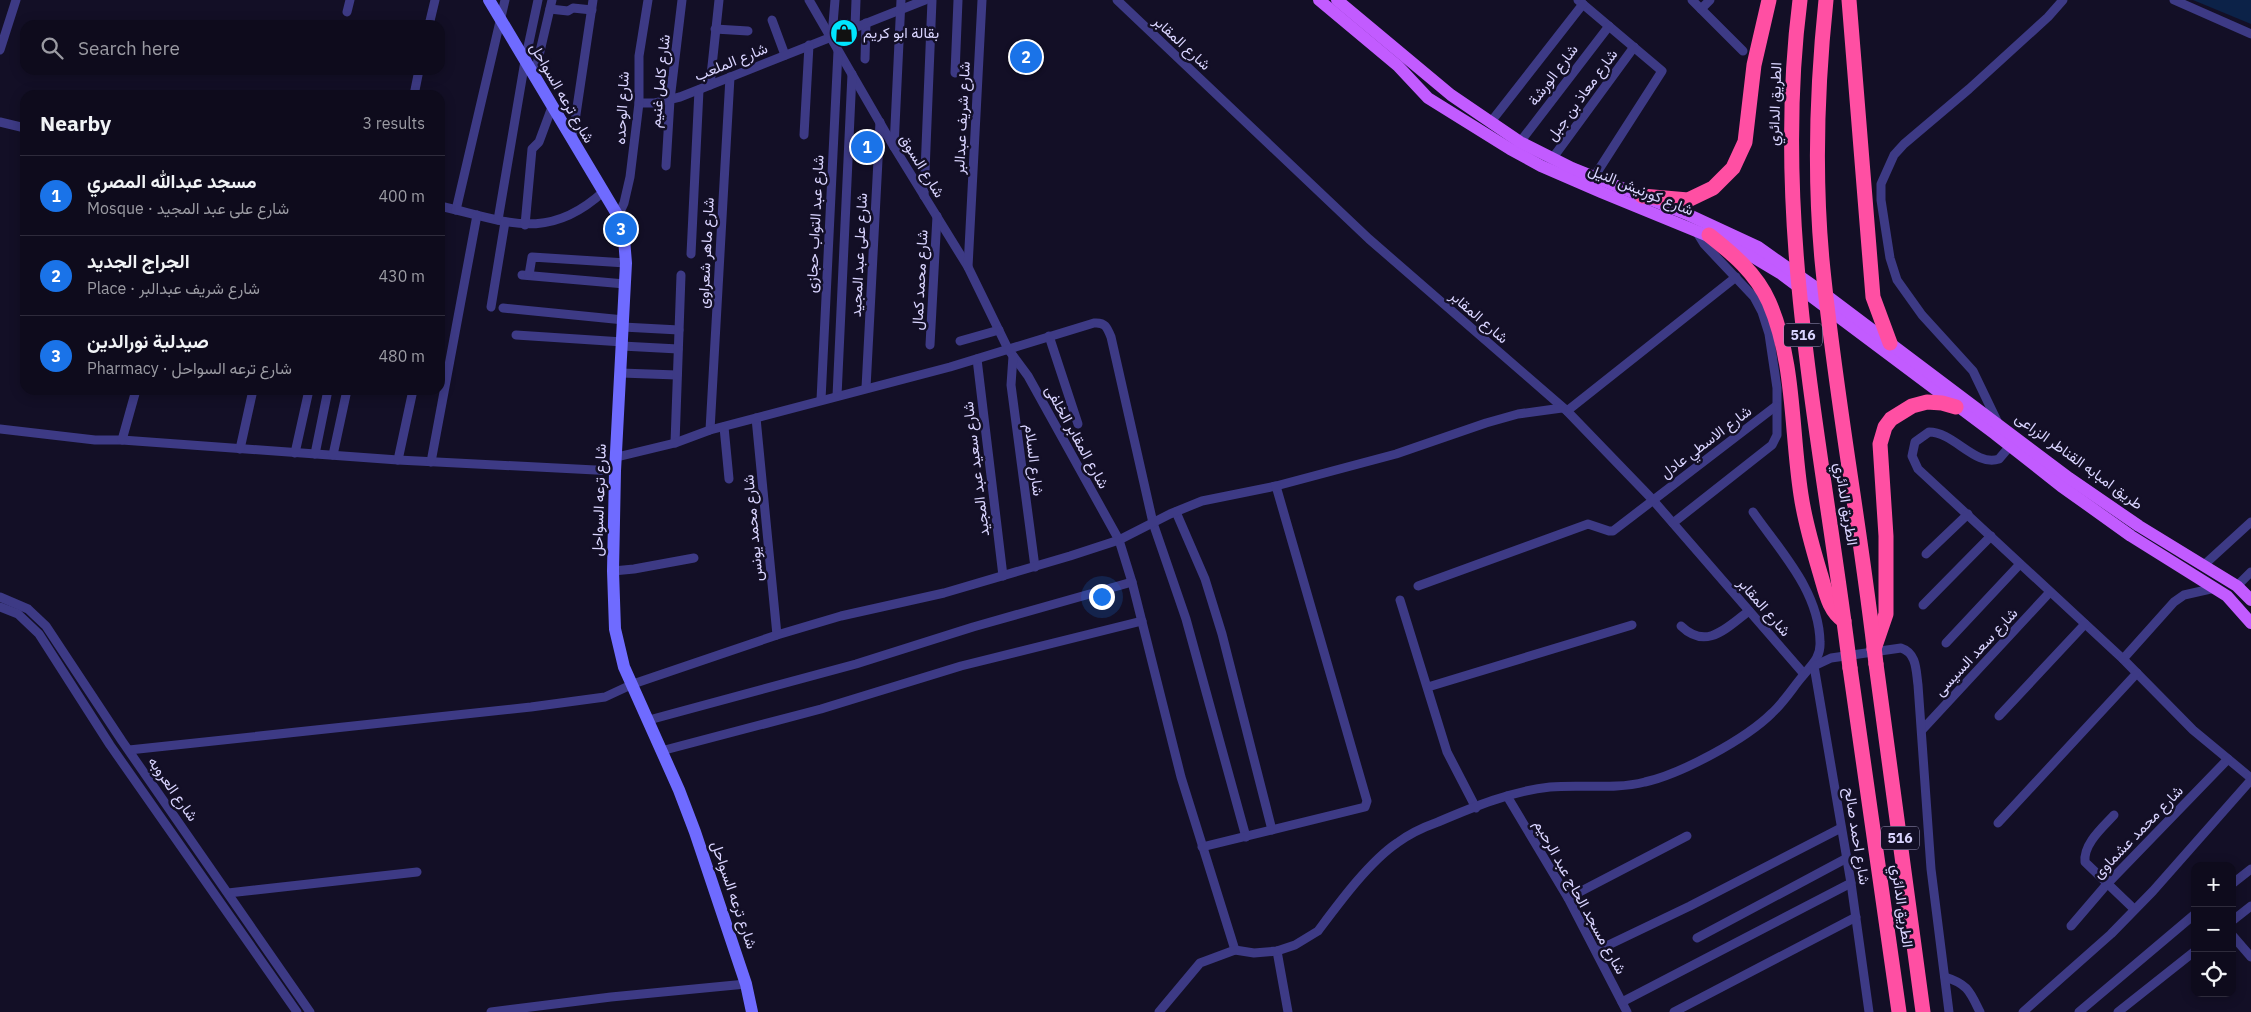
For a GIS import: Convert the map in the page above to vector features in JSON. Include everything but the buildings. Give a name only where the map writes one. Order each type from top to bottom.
[{"type":"highway","points":[[1642,196],[1688,200],[1701,196],[1713,188],[1733,168],[1744,142],[1754,65],[1769,0]]},
{"type":"highway","name":"الطريق الدائري","points":[[1800,0],[1793,76],[1791,140],[1796,268],[1802,332],[1900,1012]]},
{"type":"highway","name":"الطريق الدائري","points":[[1826,0],[1817,121],[1822,259],[1923,1012]]},
{"type":"highway","points":[[1849,0],[1873,297],[1890,344]]},
{"type":"highway","points":[[1709,235],[1738,257],[1755,278],[1768,301],[1779,329],[1789,385],[1801,496],[1810,542],[1833,612],[1844,621]]},
{"type":"highway","points":[[1875,656],[1886,614],[1886,536],[1880,444],[1885,428],[1891,419],[1912,406],[1927,402],[1942,402],[1956,407]]},
{"type":"main road","name":"شارع ترعه السواحل","points":[[489,0],[618,216],[624,239],[626,263],[624,323],[615,470],[613,571],[616,637],[624,667],[649,720],[695,832],[746,984],[752,1012]]},
{"type":"main road","name":"شارع كورنيش النيل","points":[[1319,0],[1398,66],[1428,98],[1441,107],[1541,166],[1740,249],[1780,273],[1956,407]]},
{"type":"main road","name":"شارع كورنيش النيل","points":[[1337,0],[1451,95],[1520,142],[1594,177],[1689,215],[1758,247],[1890,344]]},
{"type":"main road","points":[[1441,107],[1439,102],[1441,97],[1451,95]]},
{"type":"main road","name":"طريق امبابه القناطر الزراعى","points":[[1890,344],[2069,478],[2140,526],[2205,564],[2237,586],[2251,600]]},
{"type":"main road","name":"طريق امبابه القناطر الزراعى","points":[[1956,407],[2131,536],[2227,596],[2251,623]]},
{"type":"street","points":[[0,50],[16,0]]},
{"type":"street","points":[[347,12],[350,0]]},
{"type":"street","points":[[431,20],[435,0]]},
{"type":"street","points":[[456,210],[505,0]]},
{"type":"street","points":[[491,307],[501,221],[525,61],[538,0]]},
{"type":"street","points":[[572,141],[593,0]]},
{"type":"street","name":"شارع الوحده","points":[[618,216],[628,190],[639,103],[638,56],[648,0]]},
{"type":"street","name":"شارع كامل غنيم","points":[[666,166],[670,100],[682,0]]},
{"type":"street","points":[[710,85],[719,0]]},
{"type":"street","name":"شارع السوق","points":[[809,0],[894,147],[968,268],[1011,352]]},
{"type":"street","points":[[835,0],[831,36],[866,23],[901,5],[925,0]]},
{"type":"street","points":[[854,27],[856,0]]},
{"type":"street","points":[[924,196],[932,0]]},
{"type":"street","points":[[955,73],[958,0]]},
{"type":"street","name":"شارع شريف عبدالبر","points":[[968,268],[982,0]]},
{"type":"street","name":"شارع المقابر","points":[[1117,0],[1369,238],[1564,410],[1652,499],[1804,674]]},
{"type":"street","points":[[1692,0],[1743,51]]},
{"type":"street","points":[[1701,9],[1710,0]]},
{"type":"street","points":[[1998,423],[1973,371],[1922,315],[1897,280],[1890,258],[1881,200],[1881,184],[1894,155],[1904,144],[1998,63],[2048,17],[2063,0]]},
{"type":"street","points":[[2174,0],[2251,34]]},
{"type":"street","points":[[1490,123],[1581,2],[1662,72],[1594,177]]},
{"type":"street","points":[[534,77],[551,5],[568,11],[572,8],[592,10]]},
{"type":"street","points":[[894,147],[901,5]]},
{"type":"street","points":[[772,20],[785,55]]},
{"type":"street","points":[[865,58],[866,23]]},
{"type":"street","name":"شارع الورشة","points":[[1520,142],[1609,26]]},
{"type":"street","points":[[715,29],[748,31]]},
{"type":"street","name":"شارع الملعب","points":[[639,103],[670,100],[831,36]]},
{"type":"street","points":[[804,135],[809,45]]},
{"type":"street","name":"شارع معاذ بن جبل","points":[[1552,158],[1634,47]]},
{"type":"street","name":"شارع عبد التواب حجازى","points":[[821,400],[838,49]]},
{"type":"street","points":[[838,396],[852,74]]},
{"type":"street","points":[[415,90],[418,75]]},
{"type":"street","name":"شارع ماهر شعراوى","points":[[710,430],[730,77]]},
{"type":"street","points":[[691,254],[698,90]]},
{"type":"street","points":[[525,225],[532,149],[539,142],[552,107]]},
{"type":"street","points":[[0,122],[20,127]]},
{"type":"street","name":"شارع على عبد المجيد","points":[[866,388],[880,122]]},
{"type":"street","points":[[445,207],[501,221],[525,225],[542,224],[567,217],[590,204],[603,192]]},
{"type":"street","points":[[445,387],[477,215]]},
{"type":"street","name":"شارع محمد كمال","points":[[930,345],[937,216]]},
{"type":"street","points":[[1673,523],[1772,445],[1777,435],[1777,388],[1765,321],[1754,297],[1704,244],[1694,229]]},
{"type":"street","points":[[625,284],[525,275],[532,257],[626,263]]},
{"type":"street","points":[[674,444],[681,275]]},
{"type":"street","points":[[129,750],[605,697],[632,684],[777,635],[841,616],[944,593],[1119,540],[1202,501],[1276,486],[1396,454],[1518,414],[1564,410],[1736,277]]},
{"type":"street","points":[[503,308],[679,330]]},
{"type":"street","points":[[617,457],[674,444],[710,430],[866,388],[1011,352],[1049,336],[1094,323],[1104,324],[1107,327],[1153,523],[1186,619],[1246,836]]},
{"type":"street","points":[[960,341],[999,330]]},
{"type":"street","points":[[516,335],[678,349]]},
{"type":"street","points":[[1049,336],[1078,424]]},
{"type":"street","name":"شارع المقابر الخلفى","points":[[1011,352],[1028,376],[1119,540],[1132,582],[1182,777],[1235,950]]},
{"type":"street","name":"شارع السلام","points":[[1011,352],[1012,394],[1035,567]]},
{"type":"street","name":"شارع سعيد عبد المجيد","points":[[977,359],[1003,576]]},
{"type":"street","points":[[621,373],[677,375]]},
{"type":"street","points":[[122,440],[135,395]]},
{"type":"street","points":[[240,449],[253,395]]},
{"type":"street","points":[[295,453],[308,395]]},
{"type":"street","points":[[315,454],[327,395]]},
{"type":"street","points":[[334,456],[346,395]]},
{"type":"street","points":[[398,460],[412,395]]},
{"type":"street","points":[[431,462],[443,395]]},
{"type":"street","name":"شارع الاسطي عادل","points":[[1418,586],[1588,524],[1613,531],[1652,499],[1776,406]]},
{"type":"street","name":"شارع محمد يونس","points":[[756,418],[777,635]]},
{"type":"street","points":[[724,427],[729,479]]},
{"type":"street","points":[[0,429],[95,440],[122,440],[334,456],[615,470]]},
{"type":"street","points":[[2010,446],[2001,458],[1990,461],[1982,459],[1937,432],[1930,432],[1915,442],[1912,449],[1914,463],[2123,659],[2193,730],[2251,779],[2153,891],[2110,934],[2023,1012]]},
{"type":"street","points":[[1202,847],[1365,807],[1367,801],[1276,486]]},
{"type":"street","points":[[1176,512],[1206,579],[1272,830]]},
{"type":"street","points":[[1753,512],[1810,595],[1820,644],[1814,666]]},
{"type":"street","points":[[1926,554],[1968,514]]},
{"type":"street","points":[[2205,564],[2251,522]]},
{"type":"street","points":[[1923,605],[1991,536]]},
{"type":"street","points":[[613,571],[694,558]]},
{"type":"street","points":[[1946,643],[2020,564]]},
{"type":"street","points":[[2237,586],[2251,572]]},
{"type":"street","points":[[649,720],[856,664],[973,627],[1132,582]]},
{"type":"street","points":[[2123,659],[2174,602],[2184,595],[2215,588]]},
{"type":"street","name":"شارع سعد السيسى","points":[[1922,730],[2050,592]]},
{"type":"street","name":"شارع العروبه","points":[[0,597],[28,609],[46,626],[122,741],[310,1012]]},
{"type":"street","points":[[1400,600],[1447,752],[1476,808]]},
{"type":"street","name":"شارع العروبه","points":[[0,607],[18,614],[39,634],[110,745],[297,1012]]},
{"type":"street","points":[[1681,626],[1689,634],[1707,638],[1717,634],[1749,611]]},
{"type":"street","points":[[661,751],[821,709],[961,666],[1142,621]]},
{"type":"street","points":[[1999,716],[2085,624]]},
{"type":"street","points":[[1428,688],[1632,625]]},
{"type":"street","points":[[1160,1012],[1200,963],[1235,950],[1254,953],[1276,952],[1296,946],[1318,930],[1374,863],[1397,843],[1437,822],[1508,796],[1551,787],[1626,786],[1648,782],[1680,769],[1757,725],[1773,713],[1804,674],[1814,666],[1831,658],[1902,648],[1906,649],[1913,657],[1922,730],[1931,869],[1949,1012]]},
{"type":"street","name":"شارع احمد صالح","points":[[1814,666],[1851,883],[1869,1012]]},
{"type":"street","points":[[1998,823],[2137,673]]},
{"type":"street","points":[[110,745],[122,741]]},
{"type":"street","name":"شارع محمد عشماوى","points":[[2071,926],[2107,884],[2228,759]]},
{"type":"street","name":"شارع مسجد الحاج عبد الرحيم","points":[[1508,796],[1568,898],[1627,1012]]},
{"type":"street","points":[[2114,815],[2098,832],[2084,854],[2085,862],[2134,909]]},
{"type":"street","points":[[1596,951],[1690,906],[1841,828]]},
{"type":"street","points":[[1568,898],[1687,836]]},
{"type":"street","points":[[1697,938],[1847,858]]},
{"type":"street","points":[[2236,881],[2251,869]]},
{"type":"street","points":[[228,893],[417,872]]},
{"type":"street","points":[[1622,1002],[1851,883]]},
{"type":"street","points":[[2236,918],[2251,906]]},
{"type":"street","points":[[2079,1012],[2191,917]]},
{"type":"street","points":[[1674,1012],[1856,918]]},
{"type":"street","points":[[2236,938],[2247,946],[2251,957]]},
{"type":"street","points":[[1276,952],[1288,1012]]},
{"type":"street","points":[[2118,1012],[2194,952]]},
{"type":"street","points":[[1944,978],[1964,984],[1980,1012]]},
{"type":"street","points":[[492,1012],[611,997],[746,984]]},
{"type":"street","points":[[288,1000],[298,996]]},
{"type":"water","points":[[2193,0],[2251,0],[2251,24]]},
{"type":"place","name":"بقالة ابو كريم","points":[[844,33]]},
{"type":"place","name":"الجراج الجديد","points":[[1026,57]]},
{"type":"place","name":"مسجد عبدالله المصري","points":[[867,147]]},
{"type":"place","name":"صيدلية نورالدين","points":[[621,229]]}]
